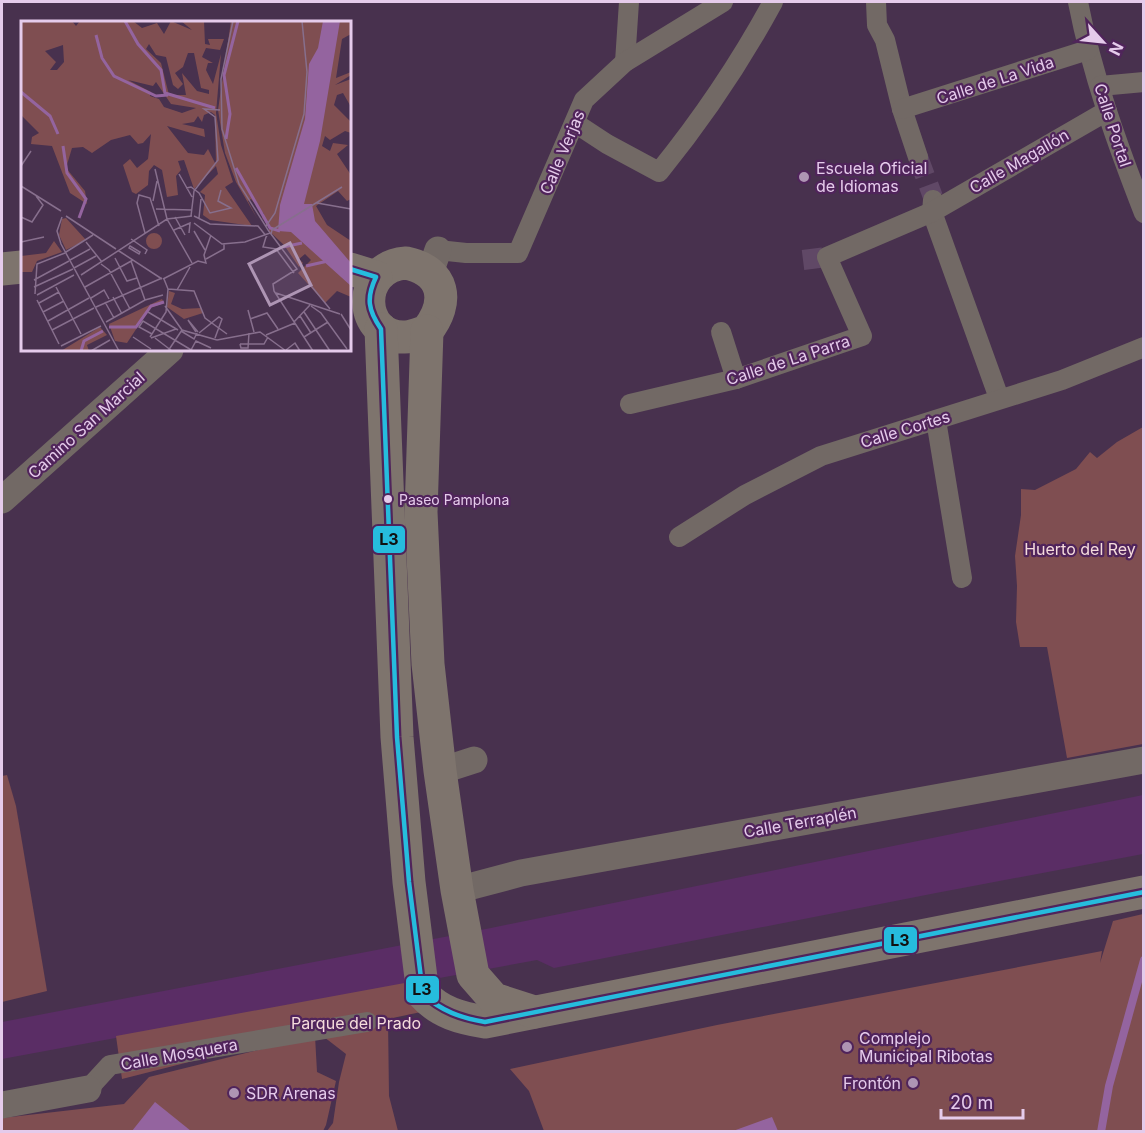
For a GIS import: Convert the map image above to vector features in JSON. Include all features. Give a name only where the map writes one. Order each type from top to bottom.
[{"type":"main road","points":[[428,331],[405,337],[392,335],[381,329],[370,314],[368,302],[370,289],[363,273],[400,264],[419,266],[434,261],[442,300],[440,312],[428,331],[421,512],[428,664],[440,771],[457,890],[473,975],[494,999],[538,1013]]},
{"type":"main road","points":[[2,269],[21,267]]},
{"type":"main road","points":[[381,329],[397,738],[409,882],[423,994],[432,1004],[454,1016],[485,1022],[1143,892]]},
{"type":"street","points":[[625,62],[629,2]]},
{"type":"street","name":"Calle Verjas","points":[[434,261],[466,253],[518,253],[584,100],[625,62],[723,2]]},
{"type":"street","points":[[575,123],[607,144],[659,172],[721,88],[756,33],[772,2]]},
{"type":"street","points":[[876,2],[876,26],[885,40],[902,110],[918,157]]},
{"type":"street","name":"Calle Portal","points":[[1078,2],[1088,50],[1143,213]]},
{"type":"street","name":"Calle de La Vida","points":[[902,110],[1088,50]]},
{"type":"street","points":[[1100,86],[1143,82]]},
{"type":"street","name":"Calle Magallón","points":[[827,257],[1107,111]]},
{"type":"street","points":[[932,204],[999,398]]},
{"type":"street","name":"Calle de La Parra","points":[[630,404],[736,379],[862,336],[827,257]]},
{"type":"street","points":[[721,332],[736,379]]},
{"type":"street","name":"Calle Cortes","points":[[679,537],[745,495],[821,456],[1062,380],[1143,347]]},
{"type":"street","name":"Camino San Marcial","points":[[2,500],[169,351]]},
{"type":"street","points":[[936,420],[962,578]]},
{"type":"street","points":[[440,771],[474,760]]},
{"type":"street","name":"Calle Terraplén","points":[[457,890],[521,873],[1143,760]]},
{"type":"street","name":"Calle Mosquera","points":[[2,1105],[88,1089],[110,1065],[368,1022]]},
{"type":"shaded area","points":[[1143,795],[1143,854],[554,968],[537,960],[2,1059],[2,1022],[491,928]]},
{"type":"shaded area","points":[[155,1102],[191,1131],[132,1131]]},
{"type":"shaded area","points":[[772,1117],[778,1131],[733,1131]]},
{"type":"green space","name":"Huerto del Rey","points":[[1143,427],[1143,744],[1067,758],[1047,647],[1020,647],[1016,622],[1015,556],[1021,515],[1021,489],[1035,490],[1076,469],[1090,452],[1097,458],[1117,442]]},
{"type":"green space","points":[[7,775],[16,806],[47,991],[2,1002],[2,776]]},
{"type":"green space","name":"Complejo Municipal Ribotas","points":[[1143,914],[1143,1131],[544,1131],[529,1091],[510,1069],[717,1025],[1102,951],[1100,963],[1113,921]]},
{"type":"green space","name":"Parque del Prado","points":[[410,982],[421,1012],[388,1019],[389,1096],[398,1131],[327,1131],[333,1123],[346,1054],[315,1030],[122,1079],[116,1036]]},
{"type":"green space","name":"SDR Arenas","points":[[315,1036],[317,1072],[336,1081],[323,1131],[2,1132],[2,1118],[124,1104],[149,1077]]},
{"type":"waterway","points":[[1101,1132],[1109,1086],[1144,960]]},
{"type":"tunnel","points":[[918,157],[933,197]]},
{"type":"tunnel","points":[[803,260],[827,257]]},
{"type":"transit line","name":"L3","points":[[351,269],[376,277],[371,291],[370,304],[373,316],[381,329],[397,737],[409,882],[423,994],[430,1000],[452,1013],[485,1022],[1144,892]]},
{"type":"place","name":"Escuela Oficial de Idiomas","points":[[804,177]]},
{"type":"place","name":"Paseo Pamplona","points":[[388,499]]},
{"type":"place","name":"Complejo Municipal Ribotas","points":[[847,1047]]},
{"type":"place","name":"Frontón","points":[[913,1083]]},
{"type":"place","name":"SDR Arenas","points":[[234,1093]]}]
